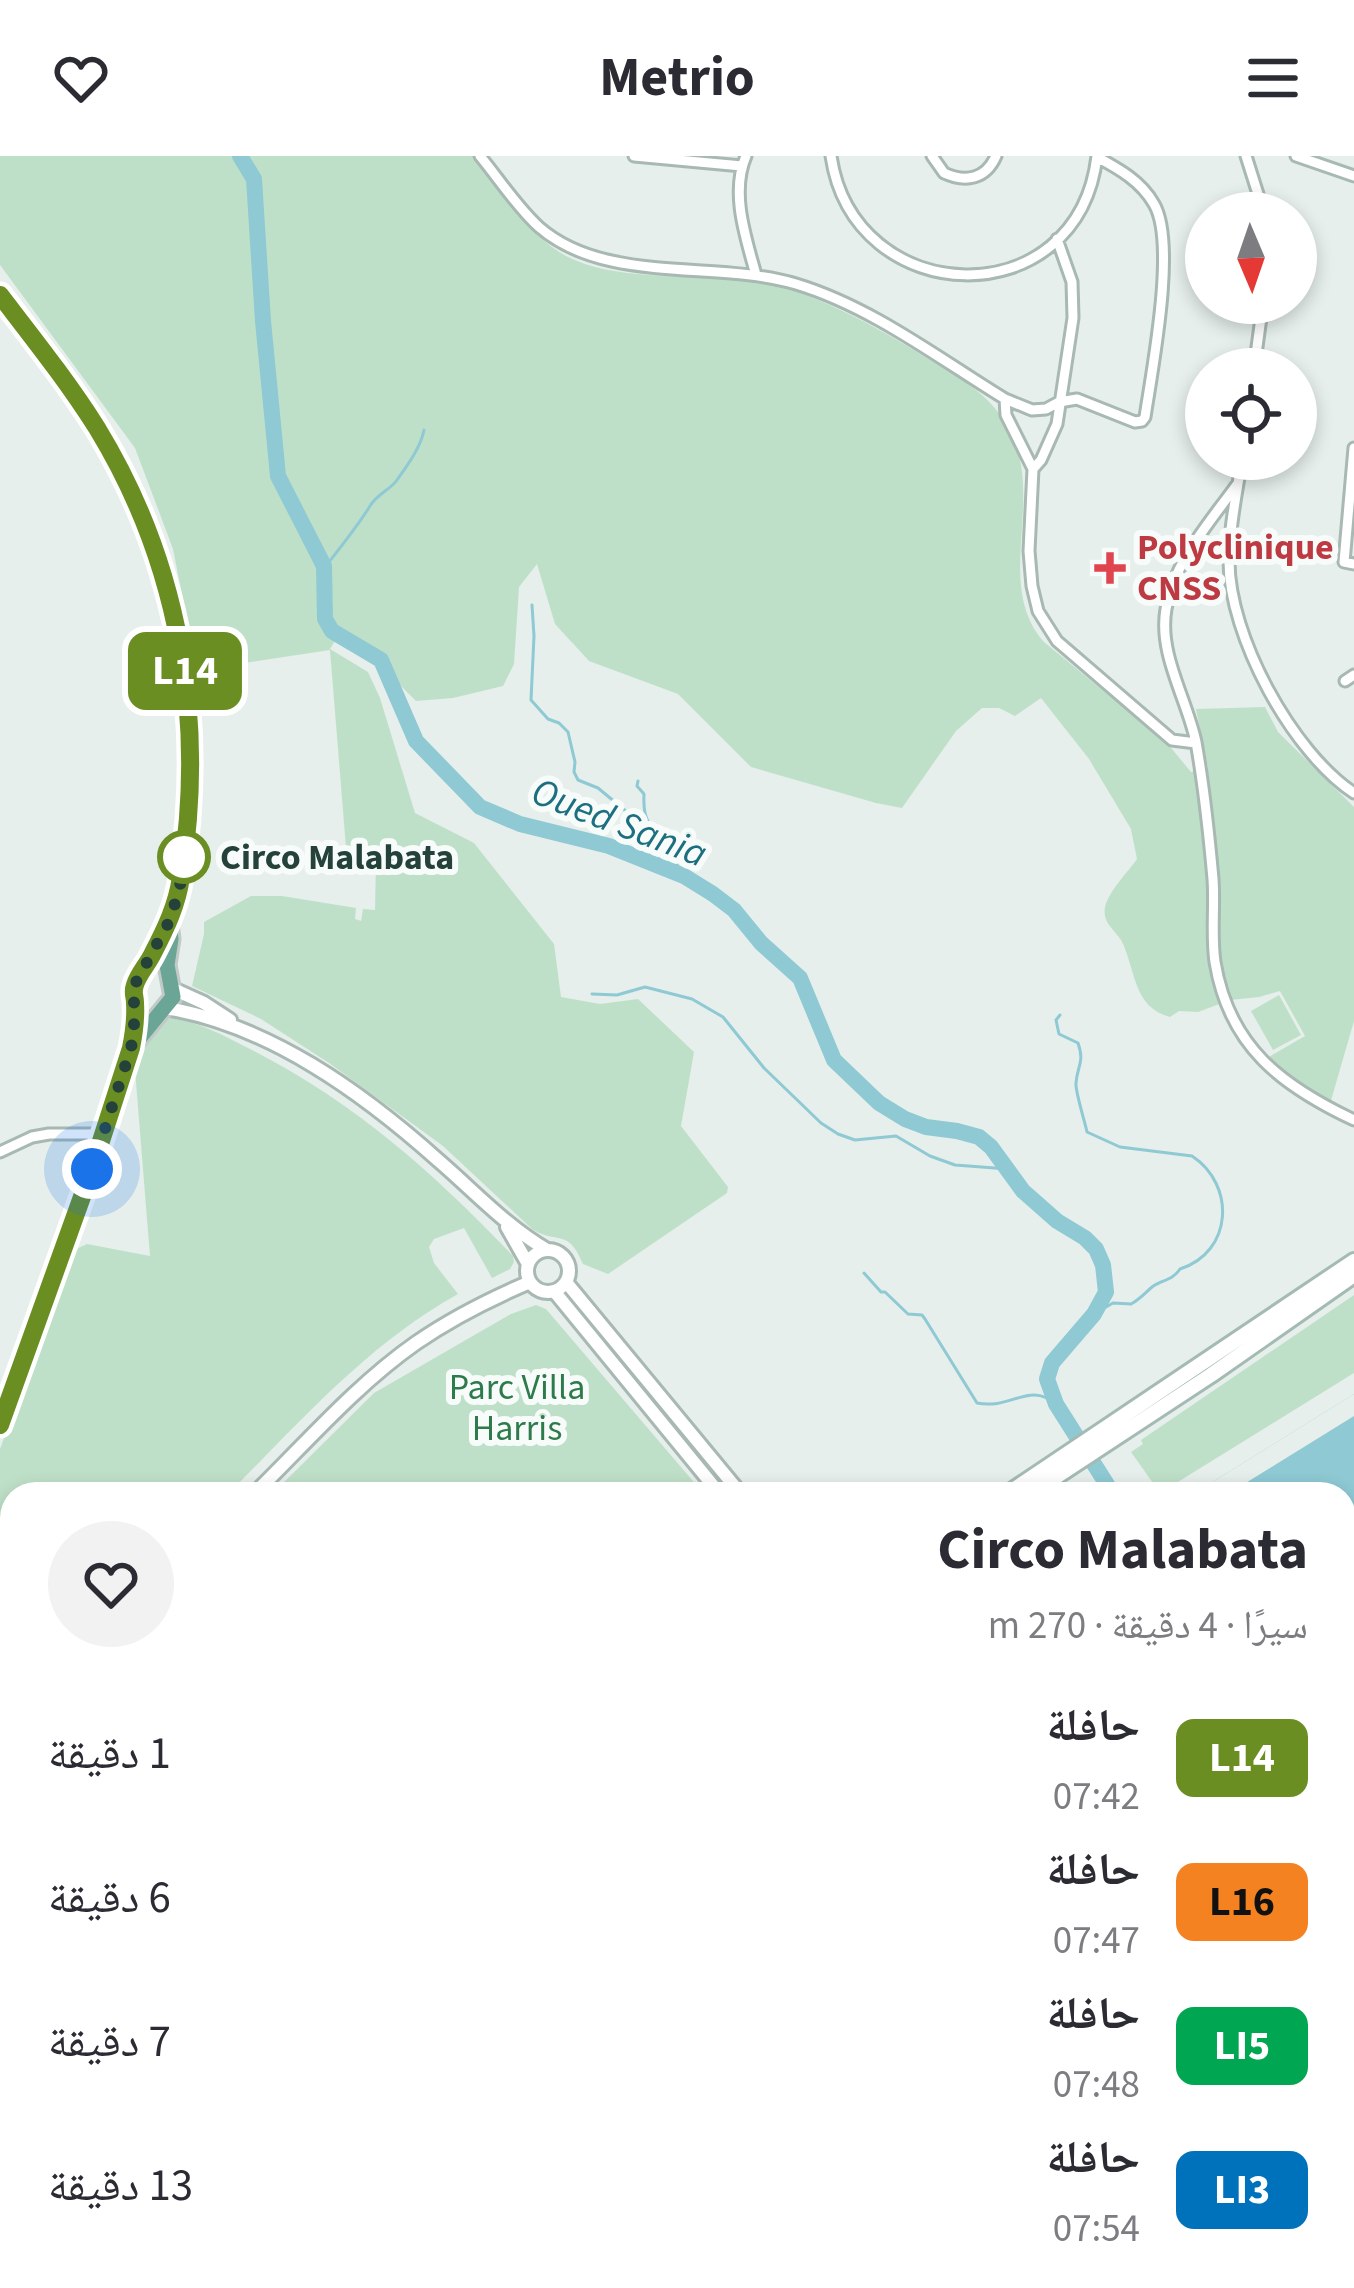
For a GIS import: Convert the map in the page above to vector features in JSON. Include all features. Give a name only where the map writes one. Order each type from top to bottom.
[{"type":"main road","points":[[0,295],[96,427],[145,522],[163,568],[183,652],[192,742],[192,789],[181,881],[169,923],[134,986],[131,1048],[0,1425]]},
{"type":"main road","points":[[131,1048],[171,1001],[169,923]]},
{"type":"main road","points":[[139,978],[154,971],[164,974],[172,986]]},
{"type":"main road","points":[[135,1000],[146,1010],[162,1009]]},
{"type":"main road","points":[[1044,1482],[1354,1262]]},
{"type":"main road","points":[[1102,1438],[1354,1275]]},
{"type":"main road","points":[[1029,1482],[1068,1462]]},
{"type":"street","points":[[481,156],[530,218],[568,246],[618,262],[756,275],[797,284],[888,325],[1019,407],[1046,409],[1077,399],[1136,422],[1145,417],[1164,255],[1161,222],[1140,185],[1096,156],[1084,206],[1058,239],[1020,264],[963,277],[937,272],[874,239],[845,204],[831,156]]},
{"type":"street","points":[[932,156],[944,173],[963,179],[985,172],[997,156]]},
{"type":"street","points":[[1246,156],[1257,192]]},
{"type":"street","points":[[1296,156],[1354,176]]},
{"type":"street","points":[[641,157],[744,161],[742,218],[756,275]]},
{"type":"street","points":[[1033,469],[1052,438],[1060,412],[1074,298],[1058,239]]},
{"type":"street","points":[[1005,399],[1006,415],[1033,469],[1030,572],[1042,620],[1057,641],[1172,740],[1196,743]]},
{"type":"street","points":[[1349,563],[1354,448]]},
{"type":"street","points":[[1238,480],[1229,557],[1238,620],[1271,692],[1305,749],[1354,793]]},
{"type":"street","points":[[1238,483],[1193,547],[1172,587],[1164,628],[1196,743],[1213,884],[1215,963],[1226,1000],[1247,1041],[1270,1069],[1286,1084],[1354,1120]]},
{"type":"street","points":[[1193,547],[1229,557]]},
{"type":"street","points":[[172,986],[322,1073],[379,1113],[434,1156],[503,1221],[564,1258],[568,1272],[560,1286],[540,1290],[530,1282],[528,1264],[503,1221]]},
{"type":"street","points":[[162,1009],[209,1017],[245,1031]]},
{"type":"street","points":[[0,1152],[49,1134],[102,1134]]},
{"type":"street","points":[[528,1264],[547,1250]]},
{"type":"street","points":[[266,1482],[412,1346],[450,1321],[530,1282]]},
{"type":"street","points":[[560,1286],[711,1482]]},
{"type":"street","points":[[560,1286],[731,1482]]},
{"type":"green space","points":[[0,156],[474,156],[528,224],[566,256],[627,273],[737,278],[788,289],[867,323],[972,387],[1007,424],[1019,456],[1021,585],[1028,615],[1044,642],[1167,743],[1191,772],[1208,768],[1196,709],[1265,707],[1278,732],[1354,807],[1354,1021],[1330,1104],[1267,1058],[1305,1036],[1280,991],[1230,1000],[1198,1012],[1179,1011],[1170,1017],[1148,1005],[1105,913],[1110,895],[1137,859],[1131,829],[1089,759],[1041,698],[1015,716],[999,708],[982,708],[956,731],[902,808],[876,803],[751,767],[678,694],[589,661],[555,624],[537,564],[519,587],[514,664],[503,686],[416,701],[398,683],[387,660],[343,628],[330,649],[368,672],[415,813],[474,843],[554,944],[561,997],[600,1004],[638,999],[694,1052],[681,1126],[728,1187],[727,1193],[608,1274],[583,1264],[567,1241],[532,1229],[443,1146],[329,1063],[261,1019],[192,986],[204,922],[251,896],[356,908],[355,919],[361,921],[363,909],[375,910],[376,864],[347,860],[330,650],[197,670],[173,549],[135,448],[0,265]]},
{"type":"green space","points":[[1279,995],[1301,1035],[1273,1050],[1251,1011]]},
{"type":"green space","points":[[170,1018],[201,1026],[322,1091],[390,1140],[453,1196],[514,1262],[492,1278],[464,1228],[434,1239],[429,1247],[434,1263],[458,1294],[365,1360],[240,1482],[0,1482],[0,1449],[72,1251],[87,1244],[150,1256],[135,1070],[160,1022]]},
{"type":"green space","points":[[1354,1295],[1354,1373],[1178,1482],[1152,1482],[1131,1452],[1143,1444],[1141,1440]]},
{"type":"green space","name":"Parc Villa Harris","points":[[536,1305],[546,1309],[694,1482],[284,1482],[374,1393],[511,1314]]},
{"type":"water","points":[[1354,1394],[1354,1482],[1212,1482]]},
{"type":"pier","points":[[1354,1394],[1354,1416],[1247,1482],[1212,1482]]},
{"type":"waterway","name":"Oued Sania","points":[[240,156],[254,179],[278,476],[324,566],[325,619],[332,631],[381,660],[416,741],[480,807],[520,824],[609,846],[684,876],[713,894],[800,978],[834,1060],[879,1103],[926,1127],[979,1137],[1023,1191],[1096,1249],[1106,1292],[1094,1314],[1052,1363],[1047,1379],[1056,1404],[1105,1482]]},
{"type":"waterway","points":[[325,567],[373,502],[397,480],[424,430]]},
{"type":"waterway","points":[[532,605],[531,700],[568,732],[578,780],[598,788],[633,817],[641,830],[662,842],[685,877]]},
{"type":"waterway","points":[[638,781],[656,838]]},
{"type":"waterway","points":[[592,994],[617,995],[645,987],[692,999],[723,1017],[764,1068],[838,1134],[855,1140],[896,1136],[955,1165],[1008,1169]]},
{"type":"waterway","points":[[1060,1015],[1056,1020],[1059,1034],[1078,1043],[1080,1050],[1076,1087],[1087,1132],[1120,1147],[1192,1156],[1206,1168],[1222,1200],[1219,1233],[1198,1260],[1131,1304],[1113,1303],[1094,1314]]},
{"type":"waterway","points":[[864,1273],[908,1314],[922,1315],[977,1403],[1037,1395],[1056,1404]]},
{"type":"bus line","name":"L14","points":[[0,295],[96,427],[163,568],[189,694],[192,789],[181,881],[171,918],[134,986],[131,1048],[0,1425]]},
{"type":"place","name":"Polyclinique CNSS","points":[[1110,568]]},
{"type":"place","name":"Circo Malabata","points":[[184,857]]},
{"type":"route","points":[[92,1169],[131,1048],[134,986],[171,918],[186,838],[184,857]]}]
